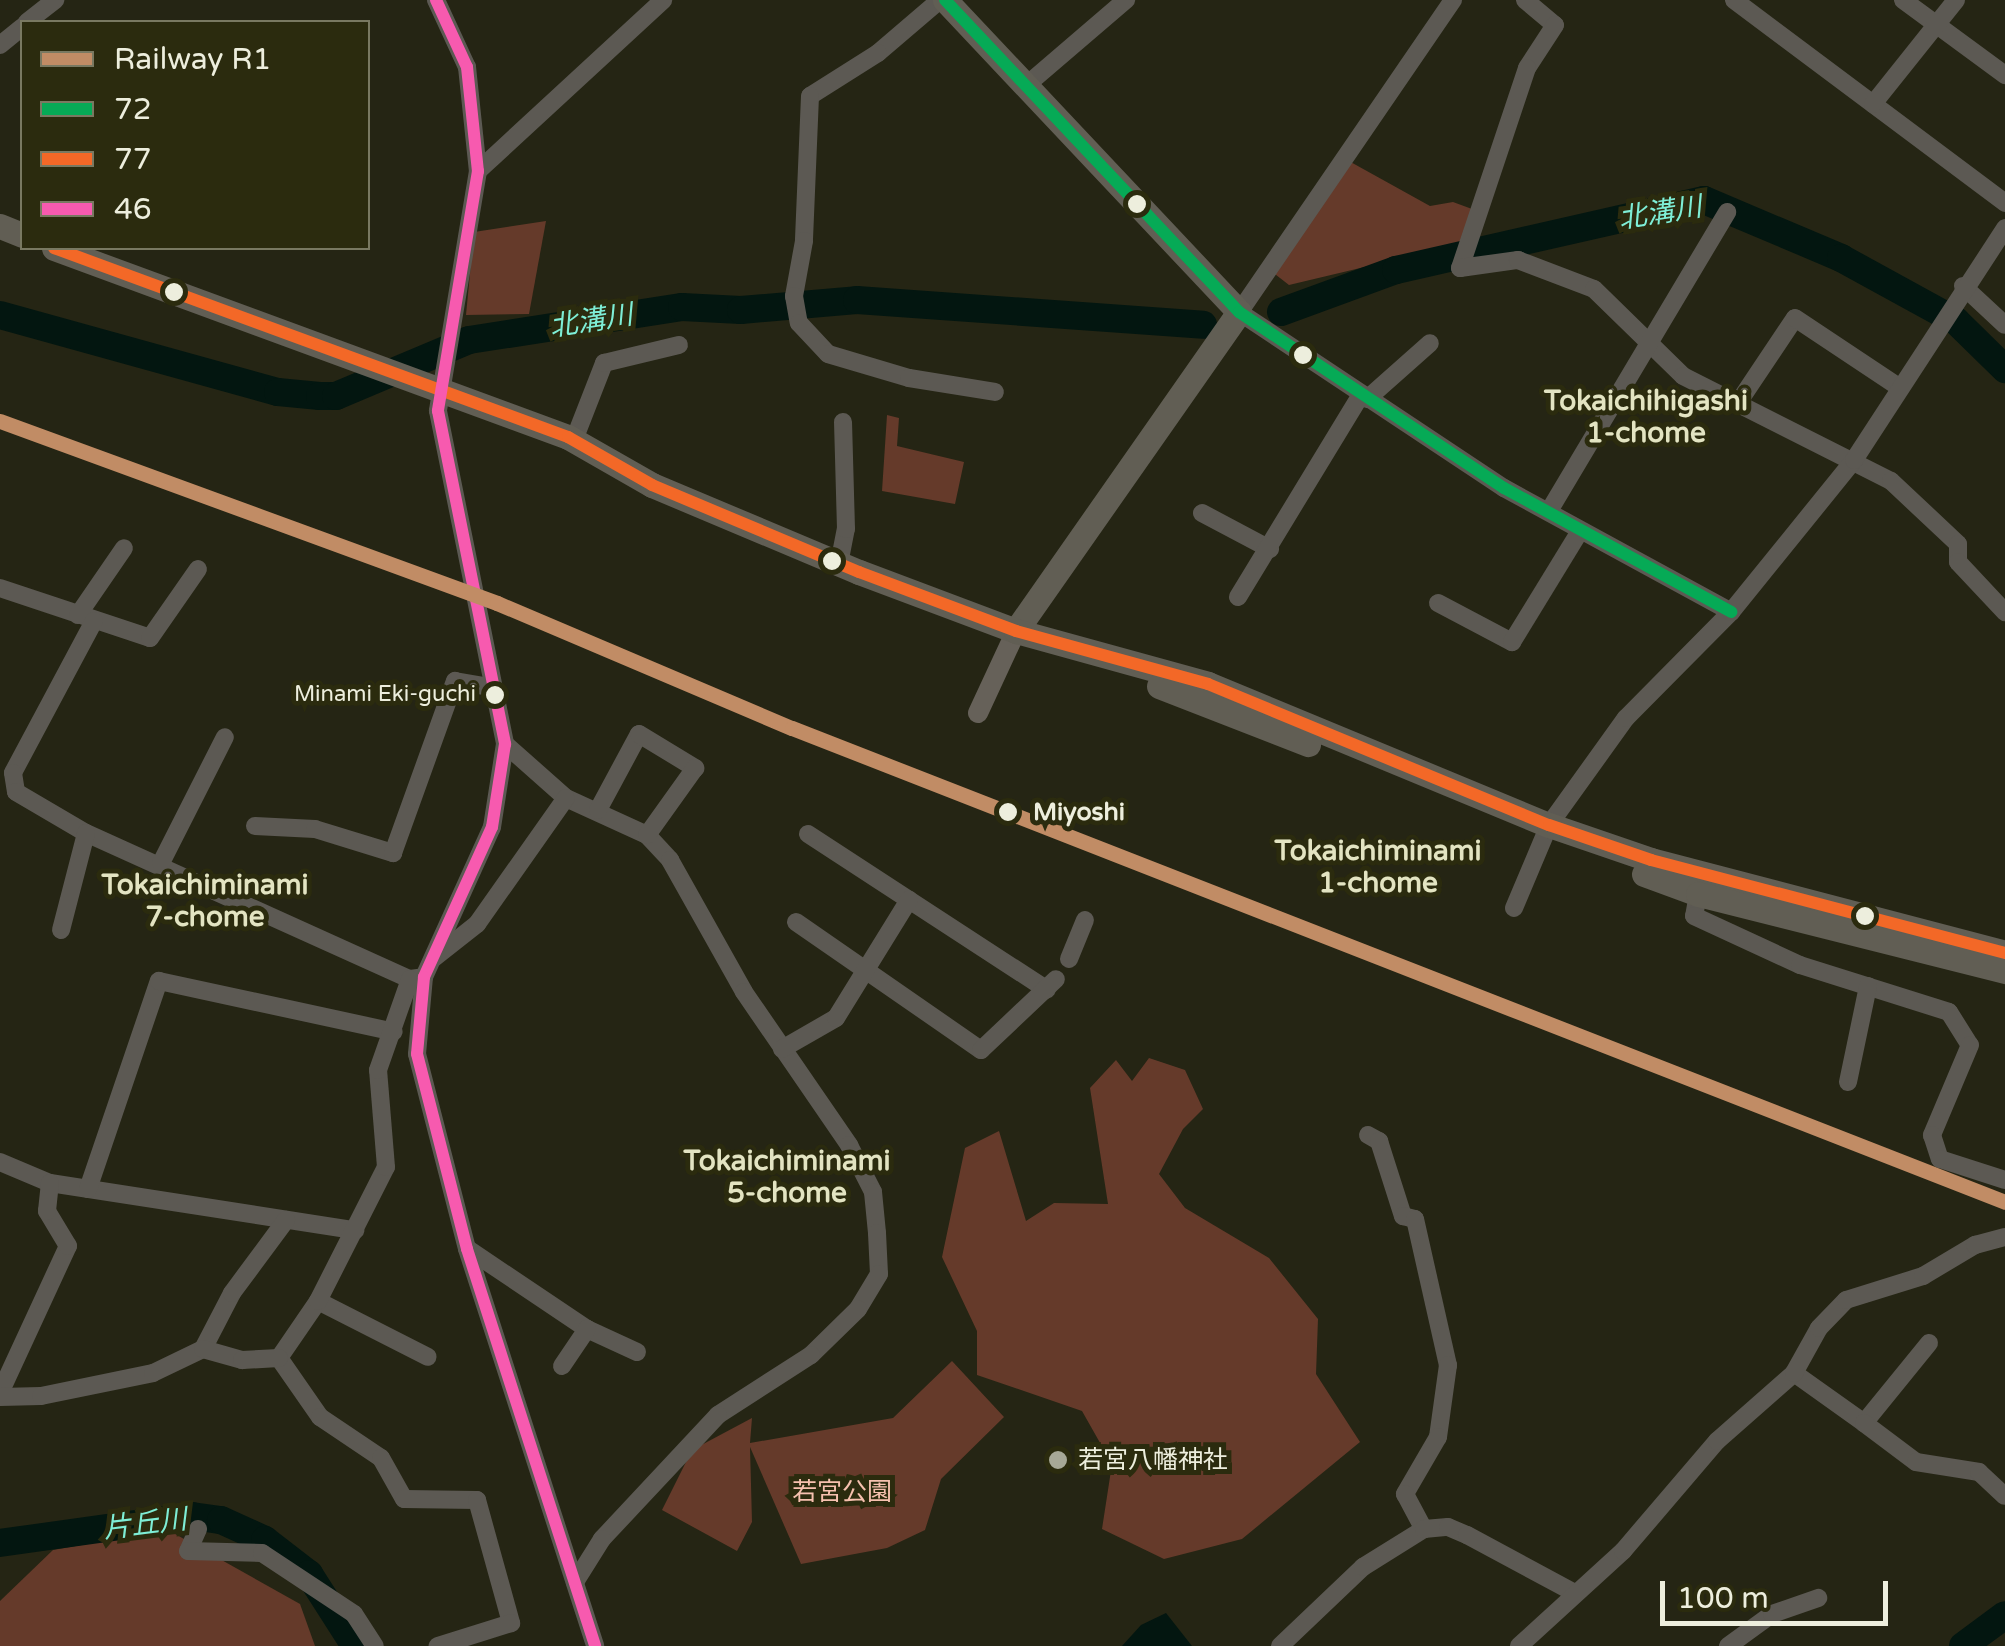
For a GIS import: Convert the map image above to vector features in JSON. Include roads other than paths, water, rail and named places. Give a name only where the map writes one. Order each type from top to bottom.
[{"type":"highway","points":[[943,0],[1029,83],[1239,312],[1016,630]]},
{"type":"highway","points":[[60,250],[574,440],[652,485],[839,564],[1016,630],[1116,662],[1208,684],[1698,894],[2002,955]]},
{"type":"highway","points":[[1546,831],[2002,955]]},
{"type":"main road","points":[[978,714],[1016,630]]},
{"type":"street","points":[[30,20],[56,0]]},
{"type":"street","points":[[279,1358],[318,1301],[386,1166],[376,1098],[378,1070],[492,827],[506,744],[438,411],[478,172],[467,67],[436,0]]},
{"type":"street","points":[[478,172],[662,0]]},
{"type":"street","points":[[943,0],[878,54],[810,96],[796,308],[828,354],[910,378],[996,392]]},
{"type":"street","points":[[1029,83],[1126,0]]},
{"type":"street","points":[[1453,0],[1239,312],[1364,397],[1580,530],[1731,612]]},
{"type":"street","points":[[1525,0],[1555,26],[1527,68],[1460,268],[1518,260],[1560,272],[1594,289],[1682,376],[1891,482],[1958,544],[1958,562],[2005,612]]},
{"type":"street","points":[[1734,0],[2005,203]]},
{"type":"street","points":[[1903,0],[2005,76]]},
{"type":"street","points":[[1872,104],[1956,0]]},
{"type":"street","points":[[0,44],[20,28]]},
{"type":"street","points":[[1549,510],[1727,212]]},
{"type":"street","points":[[1514,908],[1546,831],[1626,718],[1731,612],[1854,460],[1962,286],[2005,228]]},
{"type":"street","points":[[1962,286],[2005,325]]},
{"type":"street","points":[[1738,403],[1794,318],[1899,387]]},
{"type":"street","points":[[1238,597],[1364,397],[1430,343]]},
{"type":"street","points":[[574,440],[604,363],[679,345]]},
{"type":"street","points":[[839,564],[846,530],[843,422]]},
{"type":"street","points":[[1202,513],[1270,548]]},
{"type":"street","points":[[1438,603],[1512,642],[1580,530]]},
{"type":"street","points":[[124,548],[86,618],[13,773],[16,792],[86,832],[422,972]]},
{"type":"street","points":[[0,588],[150,638],[198,569]]},
{"type":"street","points":[[255,826],[315,830],[393,853],[455,681],[494,688]]},
{"type":"street","points":[[598,810],[639,734],[695,768],[647,835]]},
{"type":"street","points":[[161,863],[225,737]]},
{"type":"street","points":[[506,744],[566,798],[647,835],[670,860],[782,1049],[868,1181],[878,1274],[858,1309],[810,1356],[718,1415],[672,1461],[602,1539],[576,1582]]},
{"type":"street","points":[[566,798],[477,924],[422,972],[417,1054],[422,1086],[467,1249],[596,1646]]},
{"type":"street","points":[[62,930],[86,832]]},
{"type":"street","points":[[796,922],[981,1050],[1052,984],[909,900],[808,834]]},
{"type":"street","points":[[1698,894],[1694,916],[1800,965],[1949,1012],[1970,1045],[1962,1077],[1946,1093],[1932,1135],[1940,1159],[2005,1180]]},
{"type":"street","points":[[782,1049],[836,1018],[909,900]]},
{"type":"street","points":[[1069,959],[1085,920]]},
{"type":"street","points":[[88,1189],[159,981],[394,1032]]},
{"type":"street","points":[[1848,1082],[1868,986]]},
{"type":"street","points":[[1368,1134],[1380,1141],[1403,1216],[1414,1219],[1448,1365],[1438,1437],[1405,1494],[1424,1528]]},
{"type":"street","points":[[0,1162],[50,1184],[355,1230]]},
{"type":"street","points":[[50,1184],[47,1211],[68,1246],[0,1395],[41,1396],[153,1373],[202,1349],[232,1292],[286,1220]]},
{"type":"street","points":[[1519,1646],[1573,1592],[1623,1552],[1717,1440],[1794,1373],[1819,1328],[1846,1300],[1923,1276],[1974,1245],[2005,1237]]},
{"type":"street","points":[[467,1249],[588,1329],[637,1352]]},
{"type":"street","points":[[318,1301],[428,1358]]},
{"type":"street","points":[[562,1366],[588,1329]]},
{"type":"street","points":[[1864,1423],[1928,1342]]},
{"type":"street","points":[[202,1349],[242,1360],[279,1358]]},
{"type":"street","points":[[279,1358],[320,1416],[381,1458],[404,1499],[477,1500],[511,1623],[438,1646]]},
{"type":"street","points":[[1794,1373],[1916,1462],[1979,1472],[2005,1496]]},
{"type":"street","points":[[1280,1646],[1363,1566],[1424,1528],[1457,1531],[1573,1592]]},
{"type":"street","points":[[198,1529],[188,1551],[262,1553],[354,1614],[375,1646]]},
{"type":"street","points":[[1728,1646],[1772,1614],[1818,1598]]},
{"type":"waterway","name":"北溝川","points":[[1281,312],[1396,270],[1704,200],[1841,258],[1956,321],[2005,369]]},
{"type":"waterway","name":"北溝川","points":[[0,315],[278,392],[320,396],[336,396],[469,340],[682,307],[741,310],[857,300],[1203,325]]},
{"type":"waterway","name":"片丘川","points":[[0,1543],[192,1516],[221,1520],[265,1540],[309,1574],[355,1646]]},
{"type":"waterway","name":"北溝川","points":[[1963,1646],[2005,1615]]},
{"type":"rail line","name":"R1","points":[[0,421],[497,603],[792,728],[2005,1202]]},
{"type":"place","name":"Minami Eki-guchi","points":[[495,695]]},
{"type":"place","name":"Miyoshi","points":[[1008,812]]},
{"type":"place","name":"若宮八幡神社","points":[[1058,1460]]},
{"type":"district","name":"Tokaichihigashi 1-chome","points":[[1646,417]]},
{"type":"district","name":"Tokaichiminami 1-chome","points":[[1378,867]]},
{"type":"district","name":"Tokaichiminami 7-chome","points":[[205,901]]},
{"type":"district","name":"Tokaichiminami 5-chome","points":[[787,1177]]},
{"type":"park label","name":"若宮公園","points":[[842,1492]]}]
